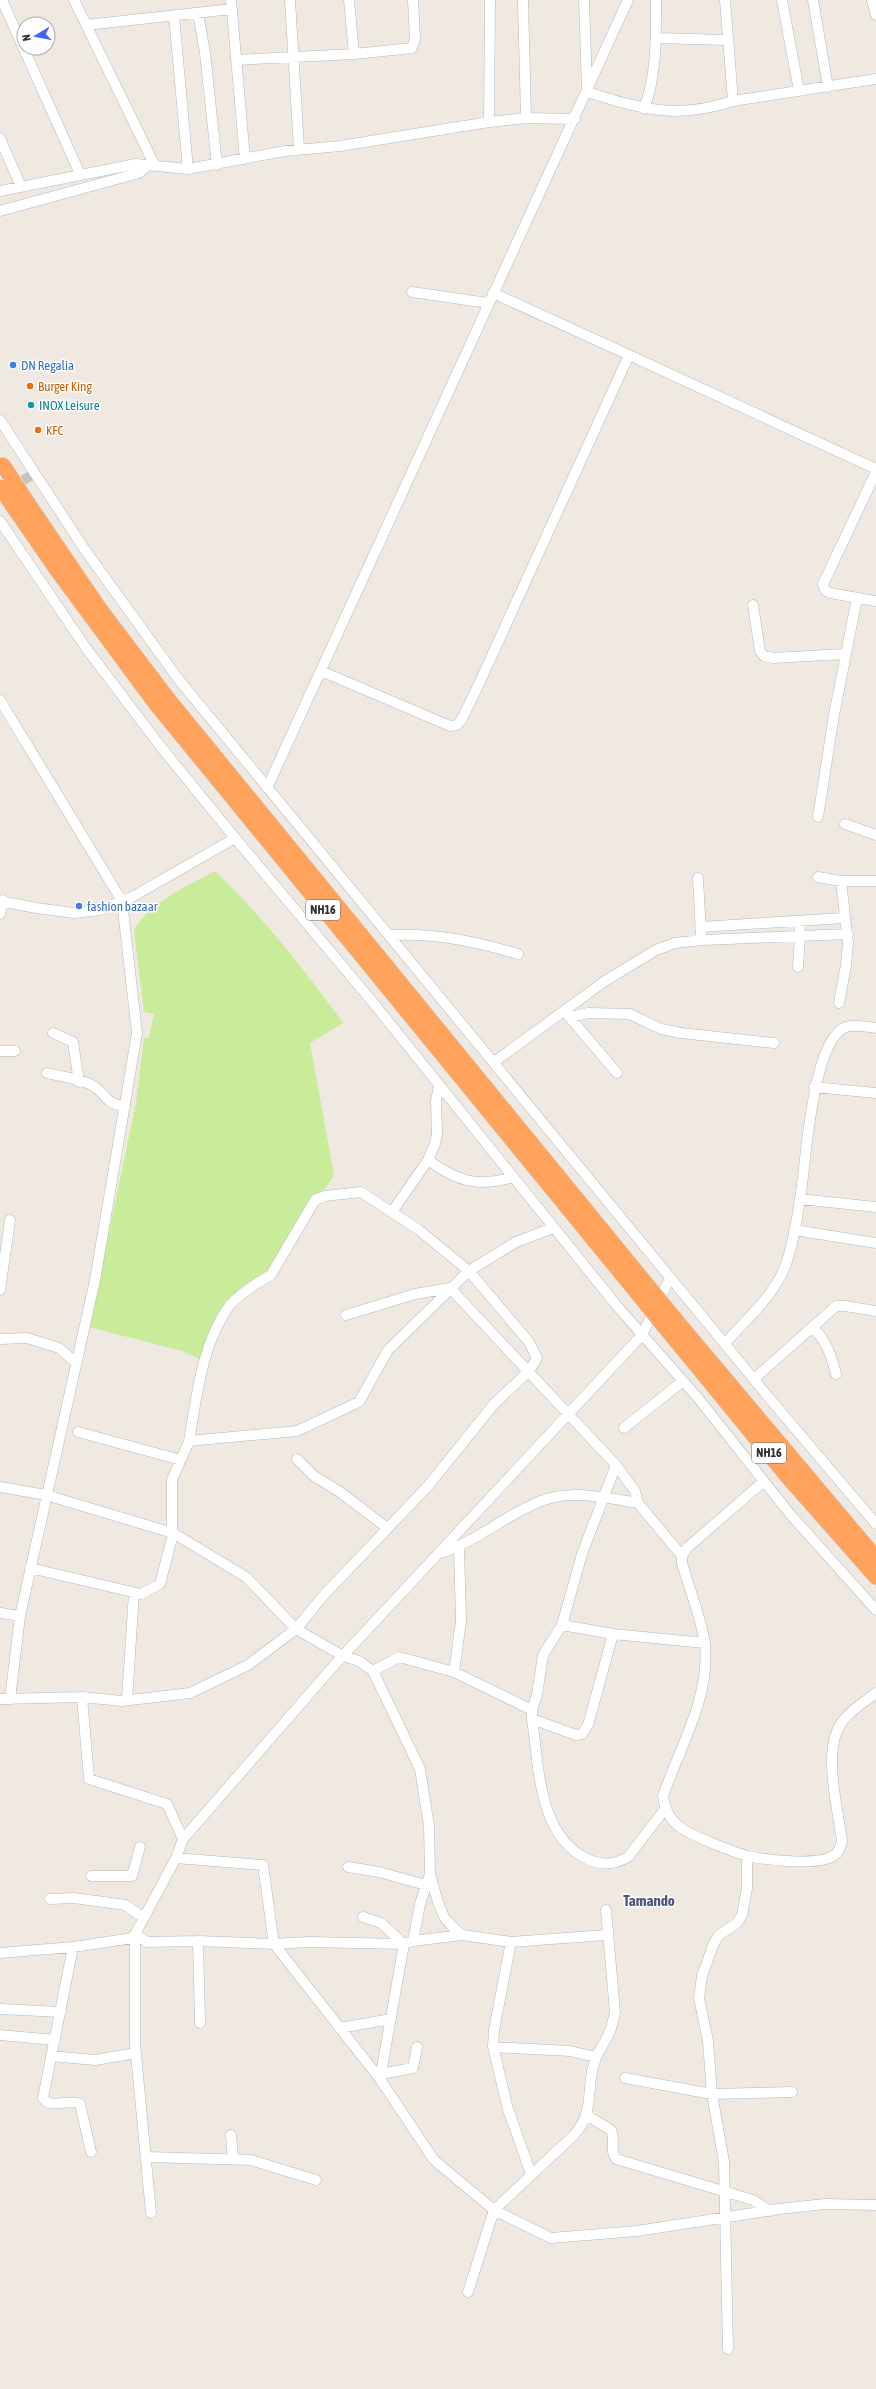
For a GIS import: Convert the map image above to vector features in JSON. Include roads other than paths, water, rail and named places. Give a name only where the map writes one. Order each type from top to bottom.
[{"type":"highway","name":"NH16","points":[[1,463],[21,506]]},
{"type":"highway","name":"NH16","points":[[0,487],[21,506],[168,699],[669,1322],[788,1476],[876,1577]]},
{"type":"highway","name":"NH16","points":[[669,1322],[876,1558]]},
{"type":"street","points":[[2,0],[80,174]]},
{"type":"street","points":[[74,0],[151,166]]},
{"type":"street","points":[[290,0],[299,149]]},
{"type":"street","points":[[349,0],[354,54]]},
{"type":"street","points":[[236,60],[354,54],[412,48],[415,39],[413,0]]},
{"type":"street","points":[[489,122],[490,0]]},
{"type":"street","points":[[523,0],[526,118]]},
{"type":"street","points":[[584,0],[587,92]]},
{"type":"street","points":[[267,788],[488,303],[575,119],[628,0]]},
{"type":"street","points":[[644,109],[653,74],[656,38],[656,0]]},
{"type":"street","points":[[725,0],[733,101]]},
{"type":"street","points":[[782,0],[799,91]]},
{"type":"street","points":[[813,0],[828,88]]},
{"type":"street","points":[[872,0],[876,15]]},
{"type":"street","points":[[86,25],[198,13],[231,5],[245,159]]},
{"type":"street","points":[[198,13],[206,53],[217,165]]},
{"type":"street","points":[[174,16],[188,169]]},
{"type":"street","points":[[656,38],[728,40]]},
{"type":"street","points":[[587,92],[644,109],[679,111],[714,107],[733,101],[828,88],[876,79]]},
{"type":"street","points":[[0,191],[136,164],[188,169],[217,165],[299,149],[340,146],[489,122],[526,118],[575,119]]},
{"type":"street","points":[[0,138],[21,187]]},
{"type":"street","points":[[0,211],[139,172],[151,166]]},
{"type":"street","points":[[412,292],[488,303]]},
{"type":"street","points":[[493,293],[876,469]]},
{"type":"street","points":[[321,670],[441,723],[457,725],[462,719],[478,686],[629,355]]},
{"type":"street","points":[[0,420],[82,545],[179,680],[390,935],[670,1278],[876,1524]]},
{"type":"street","points":[[876,472],[823,584],[825,590],[830,593],[876,601]]},
{"type":"street","points":[[0,521],[86,648],[161,747],[371,1000],[553,1228],[642,1335],[683,1381],[790,1514],[876,1610]]},
{"type":"street","points":[[818,817],[845,654],[857,598]]},
{"type":"street","points":[[753,605],[760,650],[764,656],[773,658],[845,654]]},
{"type":"street","points":[[0,700],[122,902],[137,1033],[95,1280],[30,1568],[5,1699],[82,1697],[127,1700],[190,1693],[248,1665],[296,1629],[323,1596],[386,1527],[428,1486],[494,1404],[529,1372],[537,1358],[535,1350],[469,1271],[419,1230],[360,1192],[325,1196],[316,1200],[271,1275],[259,1282],[228,1308],[205,1352],[189,1441],[172,1480],[172,1533],[160,1584],[141,1594],[30,1568]]},
{"type":"street","points":[[845,824],[876,835]]},
{"type":"street","points":[[0,914],[1,900],[36,908],[74,913],[100,910],[122,902],[235,838]]},
{"type":"street","points":[[818,876],[841,881],[876,882]]},
{"type":"street","points":[[698,878],[702,940]]},
{"type":"street","points":[[839,1003],[846,965],[848,934],[844,918],[841,881]]},
{"type":"street","points":[[700,927],[844,918]]},
{"type":"street","points":[[798,967],[800,936],[799,922]]},
{"type":"street","points":[[390,935],[412,934],[467,939],[518,954]]},
{"type":"street","points":[[494,1062],[567,1014],[605,981],[656,950],[675,943],[702,940],[848,934]]},
{"type":"street","points":[[567,1014],[630,1014],[662,1029],[681,1033],[774,1043]]},
{"type":"street","points":[[567,1014],[617,1073]]},
{"type":"street","points":[[724,1343],[760,1305],[778,1281],[786,1264],[800,1199],[814,1087],[827,1050],[838,1033],[845,1027],[876,1028]]},
{"type":"street","points":[[53,1033],[73,1042],[79,1082]]},
{"type":"street","points":[[0,1050],[15,1051]]},
{"type":"street","points":[[47,1074],[95,1087],[110,1104],[125,1108]]},
{"type":"street","points":[[392,1212],[428,1160],[437,1134],[435,1116],[439,1087]]},
{"type":"street","points":[[814,1087],[876,1093]]},
{"type":"street","points":[[428,1160],[444,1172],[470,1182],[500,1182],[513,1177]]},
{"type":"street","points":[[800,1199],[876,1207]]},
{"type":"street","points":[[0,1290],[4,1238],[10,1220]]},
{"type":"street","points":[[189,1441],[297,1431],[359,1402],[388,1350],[450,1288],[469,1271],[516,1242],[553,1228]]},
{"type":"street","points":[[794,1230],[876,1243]]},
{"type":"street","points":[[0,1953],[74,1947],[133,1938],[176,1858],[183,1839],[343,1656],[642,1335],[670,1278]]},
{"type":"street","points":[[346,1314],[415,1294],[450,1288]]},
{"type":"street","points":[[450,1288],[616,1466],[635,1491],[638,1503],[682,1556]]},
{"type":"street","points":[[754,1379],[836,1306],[876,1311]]},
{"type":"street","points":[[812,1327],[823,1337],[830,1351],[836,1374]]},
{"type":"street","points":[[0,1339],[27,1338],[59,1348],[76,1363]]},
{"type":"street","points":[[624,1428],[683,1381]]},
{"type":"street","points":[[78,1432],[181,1460]]},
{"type":"street","points":[[297,1459],[314,1476],[340,1492],[386,1527]]},
{"type":"street","points":[[616,1466],[582,1554],[562,1625],[543,1655],[537,1695],[532,1714],[543,1793],[552,1823],[574,1852],[595,1864],[608,1864],[621,1861],[628,1856],[665,1808]]},
{"type":"street","points":[[764,1481],[687,1548],[682,1556],[682,1562],[705,1643],[706,1664],[694,1718],[663,1796],[665,1808],[681,1828],[747,1856],[772,1860],[826,1860],[840,1850],[842,1841],[833,1764],[834,1744],[837,1731],[849,1714],[876,1693]]},
{"type":"street","points":[[0,1487],[46,1495],[172,1533],[246,1577],[296,1629],[343,1656],[358,1661],[373,1671],[420,1769],[429,1826],[430,1874],[444,1917],[462,1935]]},
{"type":"street","points":[[440,1553],[460,1547],[541,1501],[558,1496],[603,1497],[638,1503]]},
{"type":"street","points":[[454,1672],[461,1621],[460,1547]]},
{"type":"street","points":[[127,1700],[134,1593]]},
{"type":"street","points":[[0,1613],[20,1616]]},
{"type":"street","points":[[562,1625],[613,1634],[705,1643]]},
{"type":"street","points":[[373,1671],[399,1657],[454,1672],[532,1714],[576,1735],[582,1734],[588,1725],[613,1634]]},
{"type":"street","points":[[82,1697],[89,1779],[167,1804],[183,1839]]},
{"type":"street","points":[[91,1876],[132,1876],[140,1847]]},
{"type":"street","points":[[728,2349],[723,2219],[725,2192],[724,2162],[712,2094],[710,2050],[699,1998],[702,1976],[714,1943],[719,1935],[737,1923],[742,1915],[747,1888],[747,1856]]},
{"type":"street","points":[[176,1858],[263,1865],[274,1944],[380,2077],[434,2160],[494,2210],[551,2238],[637,2230],[825,2204],[876,2205]]},
{"type":"street","points":[[348,1867],[380,1872],[426,1885]]},
{"type":"street","points":[[380,2077],[391,2018],[409,1943],[430,1874]]},
{"type":"street","points":[[50,1899],[74,1898],[125,1904],[144,1918]]},
{"type":"street","points":[[468,2292],[494,2210],[581,2128],[588,2116],[592,2074],[596,2057],[606,2040],[615,2012],[606,1936],[606,1910]]},
{"type":"street","points":[[363,1917],[380,1923],[409,1943]]},
{"type":"street","points":[[136,1934],[147,1942],[198,1941],[274,1944],[309,1942],[409,1943],[462,1935],[511,1942],[606,1936]]},
{"type":"street","points":[[136,1934],[136,2053],[151,2213]]},
{"type":"street","points":[[198,1941],[200,2023]]},
{"type":"street","points":[[511,1942],[494,2030],[493,2047],[508,2109],[531,2174]]},
{"type":"street","points":[[74,1947],[43,2098],[47,2103],[71,2101],[80,2104],[91,2152]]},
{"type":"street","points":[[0,2009],[61,2012]]},
{"type":"street","points":[[340,2028],[391,2018]]},
{"type":"street","points":[[0,2035],[55,2040]]},
{"type":"street","points":[[380,2077],[413,2068],[417,2047]]},
{"type":"street","points":[[493,2047],[570,2051],[596,2057]]},
{"type":"street","points":[[51,2056],[95,2060],[136,2053]]},
{"type":"street","points":[[624,2078],[712,2094],[792,2092]]},
{"type":"street","points":[[588,2116],[611,2130],[614,2140],[613,2156],[616,2159],[754,2200],[770,2211]]},
{"type":"street","points":[[231,2135],[233,2159]]},
{"type":"street","points":[[147,2158],[251,2160],[316,2180]]},
{"type":"tunnel","points":[[10,488],[34,474]]},
{"type":"place","name":"DN Regalia","points":[[13,365]]},
{"type":"place","name":"Burger King","points":[[30,386]]},
{"type":"place","name":"INOX Leisure","points":[[31,405]]},
{"type":"place","name":"KFC","points":[[38,430]]},
{"type":"place","name":"fashion bazaar","points":[[79,906]]},
{"type":"district","name":"Tamando","points":[[649,1901]]}]
